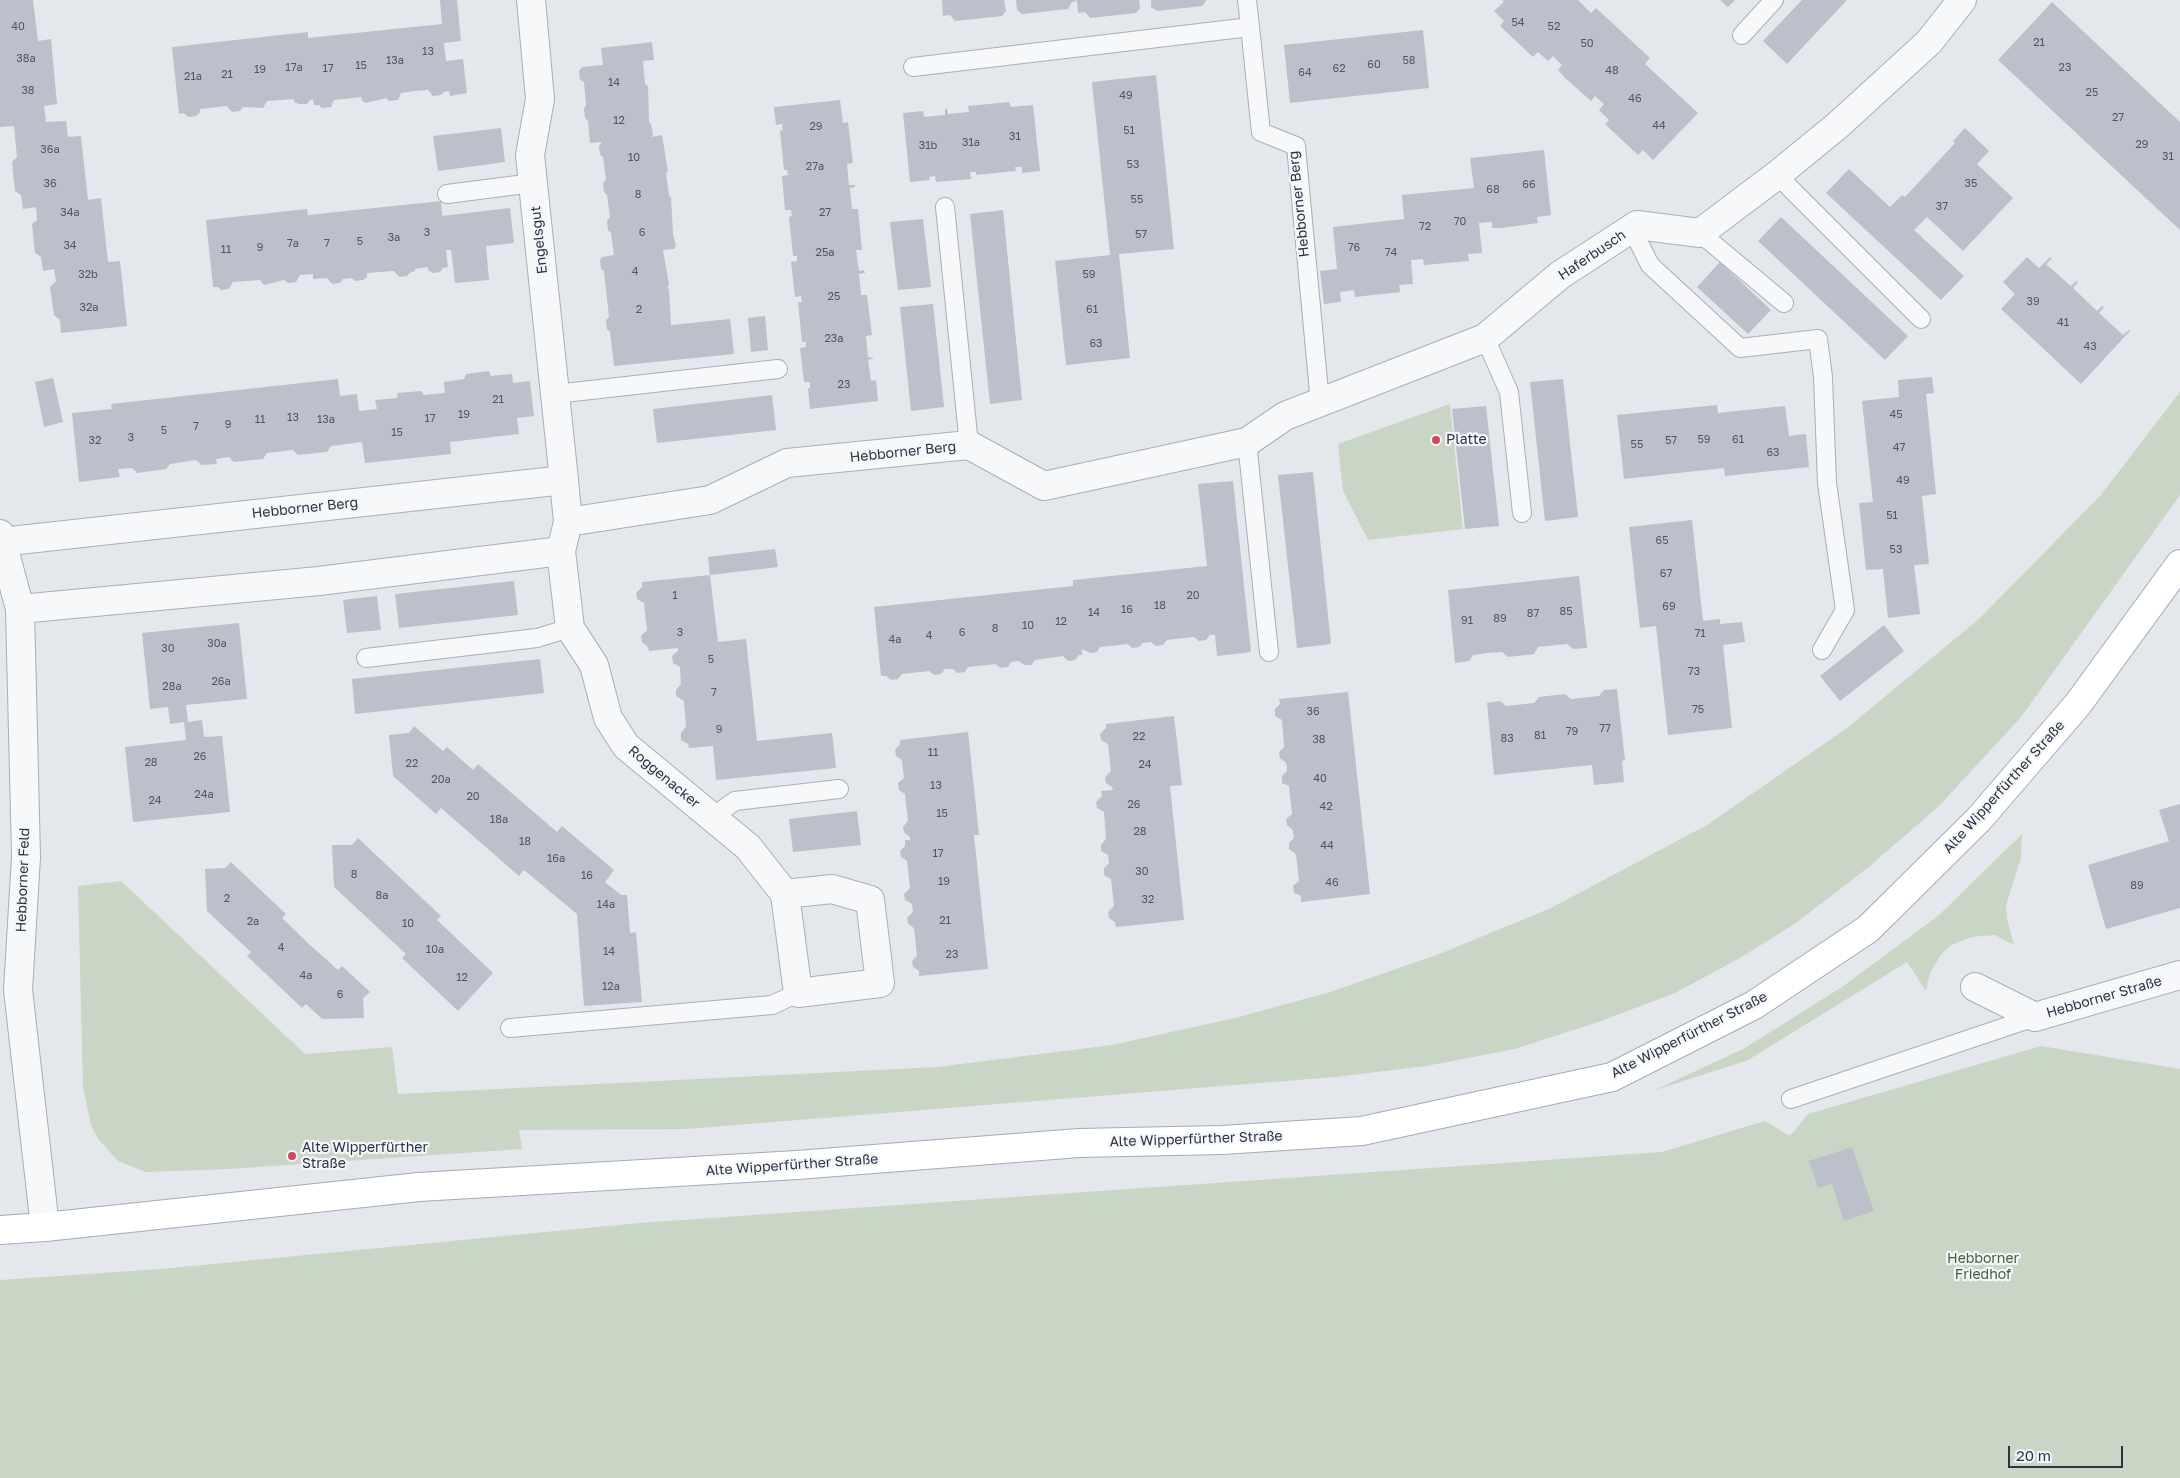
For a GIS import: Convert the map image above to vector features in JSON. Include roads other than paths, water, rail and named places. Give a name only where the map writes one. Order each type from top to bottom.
[{"type":"main road","name":"Alte Wipperfürther Straße","points":[[0,1230],[45,1227],[419,1187],[797,1165],[1079,1143],[1222,1140],[1362,1131],[1612,1077],[1754,1005],[1868,929],[1978,819],[2078,704],[2180,564]]},
{"type":"street","name":"Engelsgut","points":[[531,0],[540,99],[530,155],[564,480]]},
{"type":"street","points":[[1700,233],[1777,175],[1838,125],[1929,42],[1962,0]]},
{"type":"street","name":"Haferbusch","points":[[1285,416],[1485,338],[1560,275],[1637,225],[1700,233]]},
{"type":"street","name":"Hebborner Berg","points":[[568,522],[710,500],[787,463],[969,445],[1044,486],[1247,442],[1285,416]]},
{"type":"street","points":[[20,609],[319,581],[560,551],[568,522],[564,480]]},
{"type":"street","name":"Hebborner Berg","points":[[1,539],[564,480]]},
{"type":"street","name":"Hebborner Feld","points":[[1,539],[20,609],[26,857],[18,990],[45,1227]]},
{"type":"street","name":"Roggenacker","points":[[560,551],[570,628],[594,665],[608,718],[626,746],[748,847],[785,894]]},
{"type":"street","points":[[832,889],[870,900],[880,983],[798,993],[785,894],[832,889]]},
{"type":"street","name":"Hebborner Straße","points":[[1975,986],[2036,1017],[2180,975]]},
{"type":"lane","name":"Hebborner Berg","points":[[1247,0],[1262,132],[1296,146],[1320,403]]},
{"type":"lane","points":[[1742,35],[1774,0]]},
{"type":"lane","points":[[913,67],[1250,27]]},
{"type":"lane","points":[[1777,175],[1921,319]]},
{"type":"lane","points":[[448,194],[533,183]]},
{"type":"lane","points":[[945,207],[969,445]]},
{"type":"lane","points":[[1632,228],[1650,265],[1740,348],[1818,339],[1823,377],[1827,483],[1845,610],[1822,650]]},
{"type":"lane","points":[[1700,233],[1784,303]]},
{"type":"lane","points":[[1485,338],[1509,392],[1522,513]]},
{"type":"lane","points":[[556,394],[778,369]]},
{"type":"lane","points":[[1247,442],[1269,652]]},
{"type":"lane","points":[[366,658],[537,638],[570,628]]},
{"type":"lane","points":[[712,817],[735,801],[838,789]]},
{"type":"lane","points":[[510,1028],[772,1004],[798,993]]},
{"type":"lane","points":[[1791,1099],[2036,1017]]},
{"type":"place","name":"Platte","points":[[1436,440]]},
{"type":"place","name":"Alte Wipperfürther Straße","points":[[292,1156]]},
{"type":"park label","name":"Hebborner Friedhof","points":[[1983,1268]]}]
